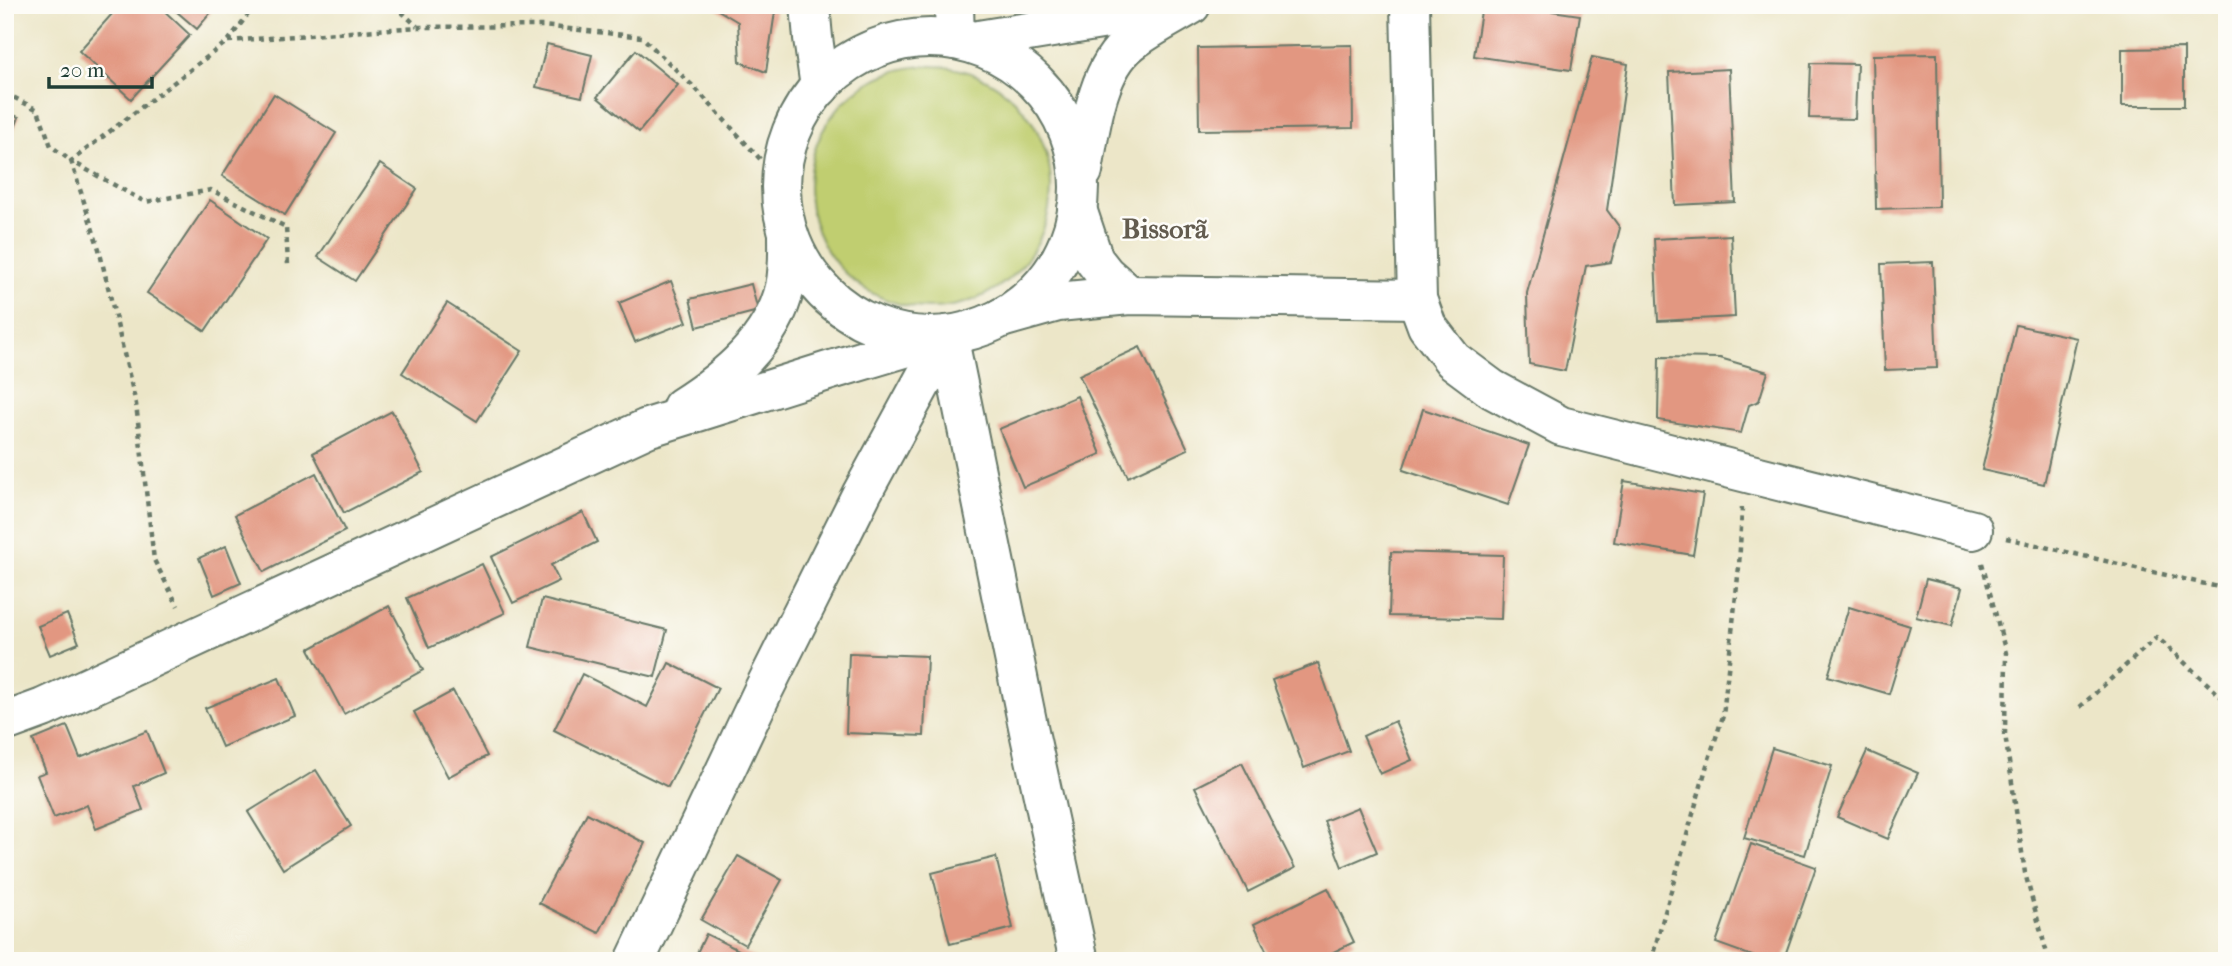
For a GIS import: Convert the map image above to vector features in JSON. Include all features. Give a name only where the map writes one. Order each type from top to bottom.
[{"type":"main road","points":[[810,5],[820,87]]},
{"type":"main road","points":[[948,335],[915,335],[876,326],[854,316],[814,282],[788,231],[783,212],[781,182],[788,144],[803,110],[820,87],[848,63],[878,48],[919,38],[940,38],[958,29],[1101,20],[1149,5]]},
{"type":"main road","points":[[1001,318],[1026,301],[1061,258],[1071,233],[1097,98],[1110,69],[1129,43],[1191,5]]},
{"type":"main road","points":[[1410,5],[1417,299],[1427,326],[1453,360],[1492,389],[1561,426],[1973,530]]},
{"type":"main road","points":[[958,29],[1017,65],[1044,90],[1061,114],[1073,144],[1078,169],[1078,200],[1094,260],[1105,274],[1129,295]]},
{"type":"main road","points":[[648,428],[706,391],[738,365],[755,346],[774,316],[785,289],[788,231]]},
{"type":"main road","points":[[5,722],[43,708],[648,428],[828,371],[978,328],[1001,318],[1058,302],[1129,295],[1417,299]]},
{"type":"main road","points":[[635,961],[862,494],[948,335]]},
{"type":"main road","points":[[948,335],[1079,961]]},
{"type":"path","points":[[71,161],[228,41],[255,5]]},
{"type":"path","points":[[394,5],[418,27]]},
{"type":"path","points":[[228,41],[418,27],[543,26],[642,37],[697,90],[781,182]]},
{"type":"path","points":[[5,93],[38,110],[51,146],[71,161],[145,202],[211,190],[286,228],[288,265]]},
{"type":"path","points":[[71,161],[99,249],[136,404],[153,560],[195,637]]},
{"type":"path","points":[[1651,961],[1723,716],[1740,567],[1744,472]]},
{"type":"path","points":[[2049,961],[2025,873],[2005,734],[2006,653],[1973,530],[2227,589]]},
{"type":"path","points":[[2080,707],[2157,637],[2227,702]]},
{"type":"green space","points":[[930,66],[954,68],[976,75],[997,86],[1016,101],[1031,120],[1042,141],[1049,163],[1049,211],[1042,233],[1031,254],[1016,273],[997,288],[976,299],[954,306],[930,308],[906,306],[884,299],[863,288],[844,273],[829,254],[818,233],[811,211],[809,187],[811,163],[818,141],[829,120],[844,101],[863,86],[884,75],[906,68]]},
{"type":"building","points":[[120,5],[158,5],[190,35],[131,99],[79,51]]},
{"type":"building","points":[[169,5],[217,5],[197,29]]},
{"type":"building","points":[[710,5],[776,5],[766,72],[740,62],[738,22]]},
{"type":"building","points":[[1482,5],[1511,5],[1580,15],[1571,70],[1474,56]]},
{"type":"building","points":[[547,44],[592,55],[582,97],[536,87]]},
{"type":"building","points":[[1352,45],[1353,128],[1199,130],[1198,48]]},
{"type":"building","points":[[2184,48],[2184,106],[2122,106],[2122,49]]},
{"type":"building","points":[[636,50],[678,85],[639,132],[597,97]]},
{"type":"building","points":[[1937,54],[1939,207],[1876,209],[1873,55]]},
{"type":"building","points":[[1592,57],[1628,64],[1607,210],[1620,228],[1611,262],[1586,266],[1565,371],[1529,364],[1527,293]]},
{"type":"building","points":[[1811,63],[1857,64],[1855,119],[1809,118]]},
{"type":"building","points":[[1729,69],[1735,202],[1675,205],[1669,72]]},
{"type":"building","points":[[274,94],[336,133],[285,215],[222,176]]},
{"type":"building","points":[[5,112],[19,117],[6,152],[5,152]]},
{"type":"building","points":[[380,164],[417,189],[355,281],[318,257]]},
{"type":"building","points":[[210,200],[267,239],[205,331],[147,293]]},
{"type":"building","points":[[1731,235],[1735,317],[1658,321],[1654,239]]},
{"type":"building","points":[[1933,262],[1937,368],[1885,370],[1881,264]]},
{"type":"building","points":[[671,281],[687,322],[635,342],[619,303]]},
{"type":"building","points":[[751,284],[758,311],[697,327],[690,299]]},
{"type":"building","points":[[447,303],[522,351],[477,421],[402,373]]},
{"type":"building","points":[[2016,325],[2077,338],[2044,484],[1982,470]]},
{"type":"building","points":[[1140,347],[1188,449],[1128,477],[1079,375]]},
{"type":"building","points":[[1659,357],[1720,358],[1768,372],[1759,401],[1749,405],[1741,433],[1658,420]]},
{"type":"building","points":[[1077,396],[1101,454],[1023,487],[999,429]]},
{"type":"building","points":[[1423,409],[1529,445],[1508,505],[1403,470]]},
{"type":"building","points":[[392,411],[423,472],[344,513],[313,453]]},
{"type":"building","points":[[316,473],[345,531],[264,572],[235,515]]},
{"type":"building","points":[[1624,481],[1703,494],[1693,555],[1614,542]]},
{"type":"building","points":[[583,512],[597,542],[551,565],[559,581],[513,603],[491,557]]},
{"type":"building","points":[[226,546],[241,583],[214,595],[199,558]]},
{"type":"building","points":[[1391,552],[1503,555],[1501,619],[1389,616]]},
{"type":"building","points":[[482,564],[505,613],[429,648],[407,598]]},
{"type":"building","points":[[1926,579],[1962,588],[1952,626],[1916,617]]},
{"type":"building","points":[[542,599],[667,630],[655,677],[530,647]]},
{"type":"building","points":[[389,606],[423,670],[344,714],[309,649]]},
{"type":"building","points":[[1849,607],[1910,626],[1889,694],[1828,676]]},
{"type":"building","points":[[67,614],[79,643],[50,655],[38,626]]},
{"type":"building","points":[[849,653],[927,656],[924,736],[846,733]]},
{"type":"building","points":[[669,663],[718,688],[668,787],[554,730],[582,674],[647,707]]},
{"type":"building","points":[[1318,663],[1349,751],[1304,768],[1272,680]]},
{"type":"building","points":[[279,678],[295,716],[222,747],[205,708]]},
{"type":"building","points":[[453,691],[487,756],[448,777],[414,712]]},
{"type":"building","points":[[1395,721],[1412,760],[1380,774],[1363,736]]},
{"type":"building","points":[[67,726],[80,758],[147,731],[164,773],[134,786],[143,810],[96,829],[87,805],[54,818],[37,775],[46,772],[33,740]]},
{"type":"building","points":[[1772,748],[1832,766],[1805,855],[1744,838]]},
{"type":"building","points":[[1867,751],[1918,773],[1888,839],[1837,817]]},
{"type":"building","points":[[1242,763],[1295,868],[1248,892],[1195,787]]},
{"type":"building","points":[[316,770],[351,826],[283,869],[248,812]]},
{"type":"building","points":[[1358,807],[1377,852],[1342,867],[1324,821]]},
{"type":"building","points":[[587,813],[645,843],[599,933],[539,903]]},
{"type":"building","points":[[1751,844],[1816,867],[1783,961],[1766,961],[1716,943]]},
{"type":"building","points":[[738,856],[782,880],[745,945],[701,920]]},
{"type":"building","points":[[996,857],[1013,928],[950,944],[932,873]]},
{"type":"building","points":[[1328,888],[1354,942],[1315,961],[1271,961],[1254,924]]},
{"type":"building","points":[[706,934],[761,961],[693,961]]},
{"type":"district","name":"Bissorã","points":[[1165,228]]}]
